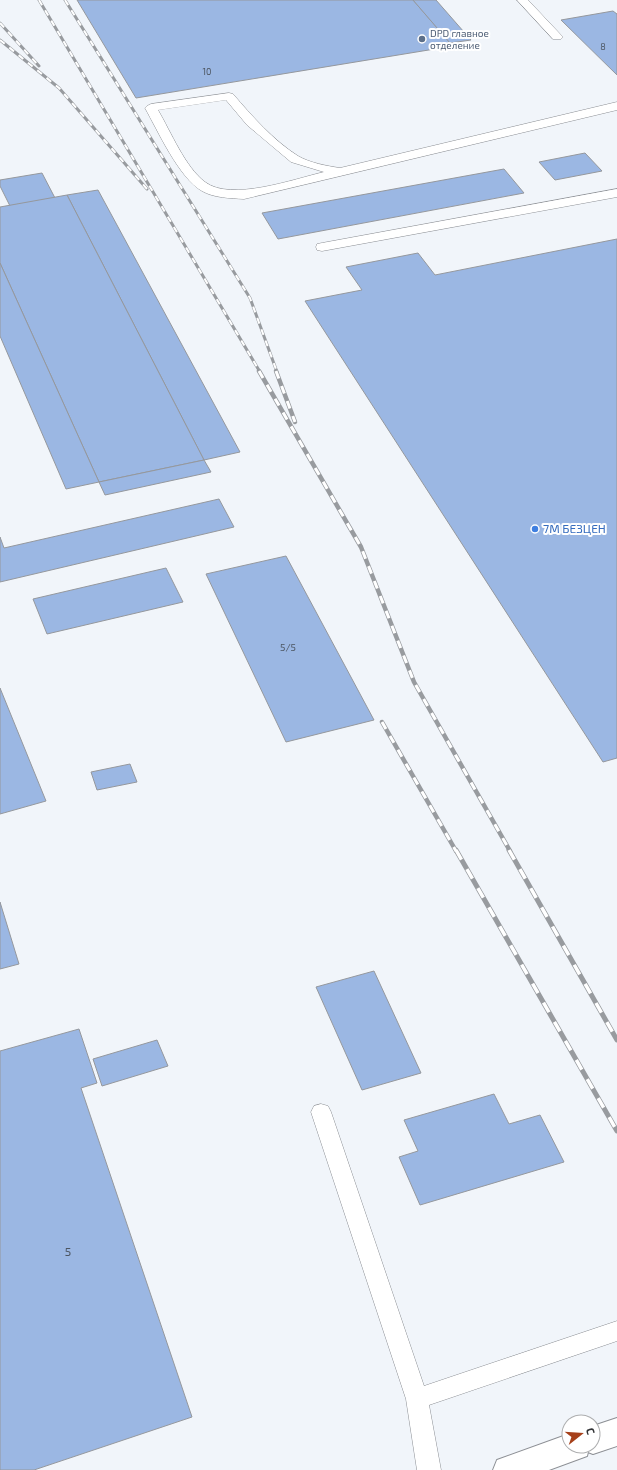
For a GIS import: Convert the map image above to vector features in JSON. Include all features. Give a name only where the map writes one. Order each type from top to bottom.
[{"type":"street","points":[[601,1437],[617,1432]]},
{"type":"street","points":[[508,1470],[561,1451]]},
{"type":"lane","points":[[522,0],[557,37]]},
{"type":"lane","points":[[340,172],[321,168],[295,159],[251,122],[229,96],[151,108],[189,172],[205,188],[221,193],[244,195],[617,106]]},
{"type":"lane","points":[[322,247],[617,193]]},
{"type":"lane","points":[[321,1112],[417,1399],[429,1470]]},
{"type":"lane","points":[[417,1399],[617,1331]]},
{"type":"building","points":[[77,0],[413,0],[453,46],[136,98]]},
{"type":"building","points":[[413,0],[436,0],[471,40],[450,43]]},
{"type":"building","points":[[613,11],[617,14],[617,75],[561,20]]},
{"type":"building","points":[[585,153],[602,171],[555,180],[539,162]]},
{"type":"building","points":[[504,169],[524,193],[278,239],[262,213]]},
{"type":"building","points":[[42,173],[55,198],[10,206],[0,186],[0,180]]},
{"type":"building","points":[[98,190],[240,452],[204,460],[67,195]]},
{"type":"building","points":[[67,195],[204,460],[99,482],[0,263],[0,207]]},
{"type":"building","name":"7М БЕЗЦЕН","points":[[617,239],[617,758],[603,762],[305,301],[362,290],[346,267],[418,253],[435,275]]},
{"type":"building","points":[[0,263],[99,482],[66,489],[0,336]]},
{"type":"building","points":[[204,460],[211,472],[105,495],[99,482]]},
{"type":"building","points":[[219,499],[234,527],[0,582],[0,537],[4,548]]},
{"type":"building","points":[[286,556],[374,720],[286,742],[206,574]]},
{"type":"building","points":[[166,568],[183,602],[47,634],[33,599]]},
{"type":"building","points":[[0,688],[46,801],[0,814]]},
{"type":"building","points":[[130,764],[137,782],[97,790],[91,772]]},
{"type":"building","points":[[0,902],[19,964],[0,969]]},
{"type":"building","points":[[374,971],[421,1073],[362,1090],[316,987]]},
{"type":"building","points":[[79,1029],[97,1083],[81,1088],[192,1417],[34,1470],[0,1470],[0,1051]]},
{"type":"building","points":[[157,1040],[168,1066],[102,1086],[93,1059]]},
{"type":"building","points":[[494,1094],[509,1124],[540,1115],[564,1162],[420,1205],[399,1157],[418,1151],[404,1120]]},
{"type":"railway","points":[[39,0],[260,372]]},
{"type":"railway","points":[[65,0],[250,298],[277,372]]},
{"type":"railway","points":[[0,23],[39,66]]},
{"type":"railway","points":[[0,40],[59,88],[147,189]]},
{"type":"railway","points":[[259,371],[361,547],[414,682],[510,851]]},
{"type":"railway","points":[[276,371],[295,422]]},
{"type":"railway","points":[[382,722],[456,851]]},
{"type":"railway","points":[[456,850],[617,1131]]},
{"type":"railway","points":[[509,850],[617,1040]]},
{"type":"place","name":"DPD главное отделение","points":[[422,39]]},
{"type":"place","name":"7М БЕЗЦЕН","points":[[535,529]]}]
